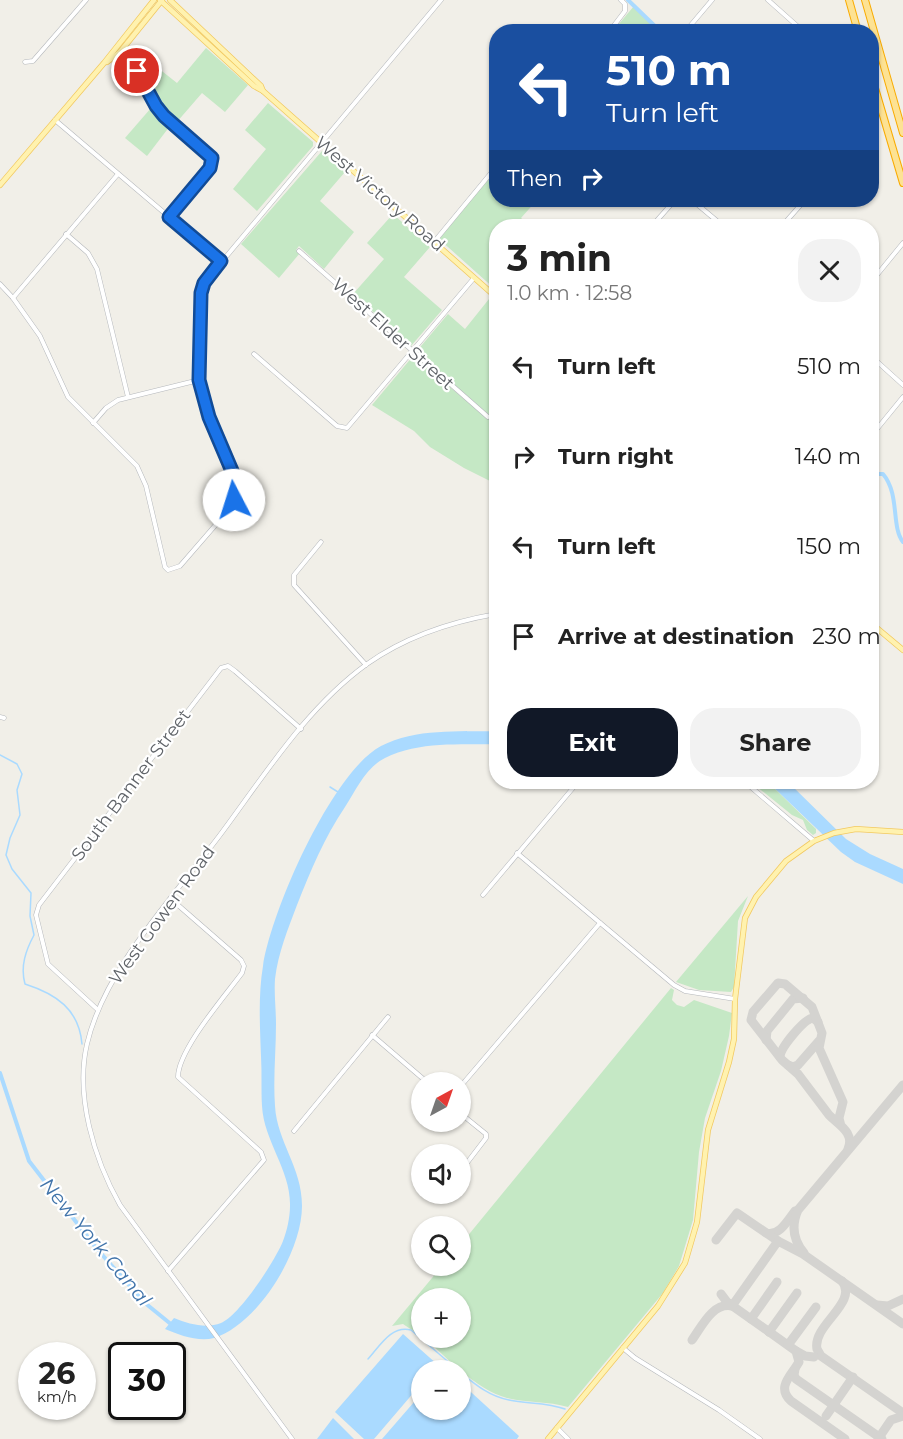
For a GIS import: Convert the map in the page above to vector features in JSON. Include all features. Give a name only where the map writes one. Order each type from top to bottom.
[{"type":"highway","points":[[849,0],[856,24]]},
{"type":"highway","points":[[865,0],[872,24]]},
{"type":"highway","points":[[879,49],[903,133]]},
{"type":"highway","points":[[879,102],[903,183]]},
{"type":"main road","points":[[118,50],[154,0]]},
{"type":"main road","points":[[0,185],[161,0]]},
{"type":"main road","name":"West Victory Road","points":[[161,0],[254,86],[263,91]]},
{"type":"main road","name":"West Victory Road","points":[[170,0],[252,77],[263,91],[489,291]]},
{"type":"main road","name":"West Victory Road","points":[[235,67],[249,78],[252,77]]},
{"type":"main road","points":[[879,630],[903,650]]},
{"type":"main road","points":[[548,1439],[668,1293],[685,1263],[691,1247],[701,1199],[708,1130],[734,1039],[735,999],[740,976],[745,918],[756,897],[786,861],[820,838],[837,832],[863,828],[903,832]]},
{"type":"street","points":[[24,62],[29,63],[37,57],[86,0]]},
{"type":"street","points":[[0,284],[40,336],[68,397],[137,465],[146,486],[165,567],[168,570],[184,563],[232,506],[237,492],[235,478],[203,401],[199,380],[201,293],[204,283],[441,0]]},
{"type":"street","points":[[615,24],[625,11],[621,0]]},
{"type":"street","points":[[692,24],[712,0]]},
{"type":"street","points":[[768,0],[795,24]]},
{"type":"street","points":[[118,50],[133,65],[164,116],[212,158],[210,168],[169,217]]},
{"type":"street","points":[[55,120],[221,261]]},
{"type":"street","points":[[13,298],[118,174]]},
{"type":"street","points":[[434,242],[489,175]]},
{"type":"street","points":[[658,219],[669,207]]},
{"type":"street","points":[[700,207],[715,219]]},
{"type":"street","points":[[788,219],[799,207]]},
{"type":"street","points":[[66,234],[87,253],[97,269],[128,397]]},
{"type":"street","points":[[879,272],[903,243]]},
{"type":"street","name":"West Elder Street","points":[[299,250],[488,417]]},
{"type":"street","points":[[254,354],[337,426],[344,429],[474,278]]},
{"type":"street","points":[[879,363],[903,385]]},
{"type":"street","points":[[93,423],[111,403],[199,380]]},
{"type":"street","points":[[879,426],[903,397]]},
{"type":"street","points":[[321,542],[294,575],[294,585],[366,665]]},
{"type":"street","name":"West Gowen Road","points":[[292,1439],[120,1205],[99,1163],[87,1117],[86,1046],[98,1010],[121,966],[301,729],[332,693],[366,665],[415,637],[440,627],[489,616]]},
{"type":"street","name":"South Banner Street","points":[[98,1010],[48,963],[36,915],[39,905],[218,671],[225,666],[235,670],[301,729]]},
{"type":"street","points":[[483,895],[572,789]]},
{"type":"street","points":[[754,789],[814,841]]},
{"type":"street","points":[[517,853],[674,985],[685,991],[735,999]]},
{"type":"street","points":[[168,1271],[264,1160],[261,1152],[178,1077],[181,1063],[200,1029],[242,973],[244,966],[241,960],[171,899]]},
{"type":"street","points":[[471,1074],[600,922]]},
{"type":"street","points":[[294,1131],[388,1017]]},
{"type":"street","points":[[371,1035],[415,1072]]},
{"type":"street","points":[[471,1122],[486,1134],[486,1138],[471,1158]]},
{"type":"street","points":[[623,1348],[760,1439]]},
{"type":"street","points":[[557,1428],[568,1439]]},
{"type":"green space","points":[[634,6],[655,24],[619,24]]},
{"type":"green space","points":[[206,48],[248,85],[225,112],[202,93],[176,123],[164,113],[145,75],[158,68],[177,83]]},
{"type":"green space","points":[[268,103],[313,142],[313,146],[257,211],[233,189],[266,149],[245,130]]},
{"type":"green space","points":[[151,108],[170,126],[147,156],[125,138]]},
{"type":"green space","points":[[322,151],[345,172],[320,201],[354,232],[324,269],[299,246],[296,250],[300,253],[279,278],[241,244]]},
{"type":"green space","points":[[489,178],[489,207],[531,207],[522,219],[489,219],[489,284],[439,239]]},
{"type":"green space","points":[[393,214],[430,247],[404,277],[442,310],[411,346],[353,294],[384,259],[367,243]]},
{"type":"green space","points":[[489,299],[489,415],[416,352],[448,314],[465,329]]},
{"type":"green space","points":[[413,356],[488,419],[489,418],[489,480],[430,447],[414,431],[372,405]]},
{"type":"green space","points":[[760,789],[775,789],[816,829],[816,833],[813,835],[807,830],[803,820],[792,815]]},
{"type":"green space","points":[[748,896],[738,921],[734,987],[731,992],[699,990],[676,982]]},
{"type":"green space","points":[[671,988],[674,990],[672,1000],[677,1005],[684,1007],[694,1000],[732,1013],[721,1071],[705,1118],[699,1152],[693,1220],[679,1266],[663,1293],[568,1407],[515,1400],[495,1394],[471,1379],[471,1360],[449,1360],[435,1348],[471,1348],[471,1288],[424,1288],[434,1276],[471,1276],[471,1232]]},
{"type":"green space","points":[[411,1303],[411,1329],[403,1324],[392,1326]]},
{"type":"water","points":[[452,731],[489,731],[489,744],[426,746],[385,758],[372,767],[331,830],[313,867],[281,950],[275,979],[275,1106],[280,1131],[298,1179],[302,1206],[300,1225],[285,1265],[261,1303],[230,1331],[214,1338],[202,1339],[182,1336],[165,1329],[174,1318],[203,1326],[215,1325],[229,1318],[265,1274],[286,1233],[290,1210],[289,1193],[282,1168],[267,1132],[262,1106],[261,977],[268,942],[278,912],[307,845],[343,784],[362,761],[381,746],[408,736]]},
{"type":"water","points":[[775,789],[795,789],[846,839],[870,854],[903,869],[903,884],[855,862],[841,852]]},
{"type":"water","points":[[403,1334],[411,1341],[411,1348],[419,1348],[432,1360],[411,1360],[411,1396],[374,1439],[364,1439],[335,1412]]},
{"type":"water","points":[[471,1392],[519,1436],[517,1439],[382,1439],[411,1406],[411,1420],[471,1420]]},
{"type":"water","points":[[333,1418],[354,1439],[317,1439]]},
{"type":"waterway","points":[[628,0],[653,24]]},
{"type":"waterway","points":[[879,474],[883,474],[892,491],[897,528],[903,542]]},
{"type":"waterway","points":[[0,755],[17,764],[22,774],[17,790],[20,815],[10,838],[6,855],[12,869],[31,893],[30,916],[34,935],[25,958],[23,971],[25,984],[56,998],[71,1012],[80,1032],[82,1044]]},
{"type":"waterway","points":[[330,787],[338,792]]},
{"type":"waterway","name":"New York Canal","points":[[0,1073],[29,1161],[97,1249],[145,1303],[172,1325]]},
{"type":"waterway","points":[[368,1359],[392,1334],[404,1329],[411,1330],[446,1360]]},
{"type":"waterway","points":[[471,1380],[495,1396],[565,1409]]},
{"type":"taxiway","points":[[841,1126],[839,1118],[843,1102],[819,1048],[822,1033],[812,1007],[785,984],[778,983],[753,1012],[751,1020],[782,1060],[798,1074],[829,1115],[845,1130],[850,1143],[848,1149]]},
{"type":"taxiway","points":[[766,1040],[767,1031],[793,999],[803,998]]},
{"type":"taxiway","points":[[780,1057],[788,1041],[804,1023],[813,1018],[818,1022]]},
{"type":"taxiway","points":[[788,1065],[793,1067],[798,1065],[819,1041]]},
{"type":"taxiway","points":[[804,1253],[794,1233],[794,1222],[798,1210],[903,1085]]},
{"type":"taxiway","points":[[766,1233],[771,1234],[779,1230],[795,1211]]},
{"type":"taxiway","points":[[716,1240],[737,1213],[778,1241]]},
{"type":"taxiway","points":[[692,1340],[714,1311],[725,1306],[732,1306],[778,1241],[803,1254],[903,1324]]},
{"type":"taxiway","points":[[842,1281],[846,1289],[845,1298],[821,1331],[817,1340],[817,1349],[821,1356],[903,1413]]},
{"type":"taxiway","points":[[751,1319],[777,1282]]},
{"type":"taxiway","points":[[769,1332],[797,1293]]},
{"type":"taxiway","points":[[721,1294],[727,1302],[796,1351],[805,1356],[814,1357]]},
{"type":"taxiway","points":[[877,1305],[888,1306],[903,1299]]},
{"type":"taxiway","points":[[788,1345],[816,1307]]},
{"type":"taxiway","points":[[796,1351],[799,1362],[786,1382],[787,1396],[845,1439]]},
{"type":"taxiway","points":[[795,1369],[796,1379],[882,1439]]},
{"type":"taxiway","points":[[826,1416],[853,1377]]},
{"type":"taxiway","points":[[878,1439],[891,1420],[903,1416]]},
{"type":"route","points":[[137,71],[164,116],[212,158],[210,168],[169,217],[221,261],[204,283],[201,293],[199,380],[203,401],[235,478],[237,492],[234,500]]}]
